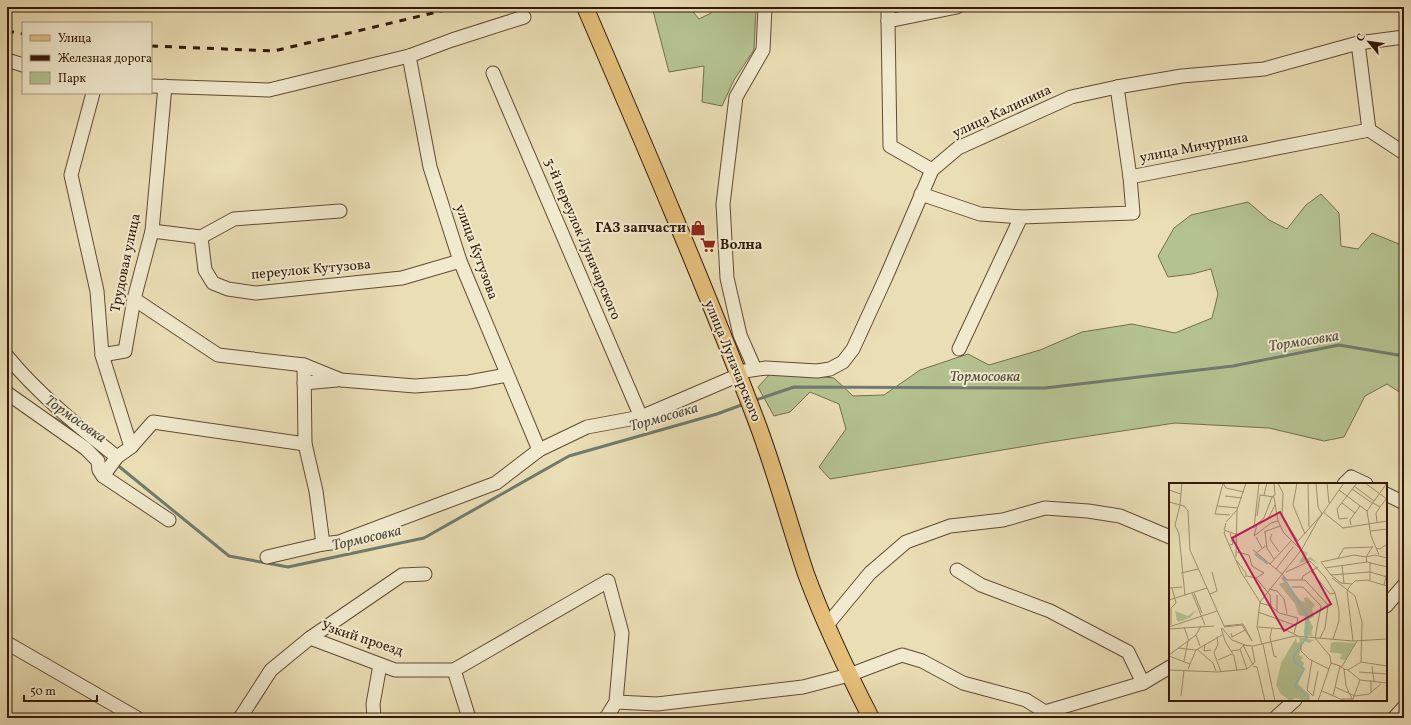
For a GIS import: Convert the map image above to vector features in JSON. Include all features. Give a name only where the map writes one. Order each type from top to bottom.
[{"type":"main road","name":"улица Луначарского","points":[[585,7],[649,155],[759,427],[807,575],[827,625],[871,718]]},
{"type":"street","points":[[755,369],[740,335],[727,278],[723,204],[736,97],[764,50],[765,7]]},
{"type":"street","points":[[888,7],[890,146],[932,170]]},
{"type":"street","points":[[888,21],[957,7]]},
{"type":"street","points":[[152,86],[268,90],[409,56],[452,40],[524,17]]},
{"type":"street","name":"улица Калинина","points":[[267,557],[323,544],[339,542],[496,483],[539,450],[588,427],[641,417],[738,374],[755,369],[766,368],[817,371],[830,369],[843,362],[853,349],[932,170],[958,148],[1012,123],[1071,97],[1116,87],[1182,76],[1264,69],[1358,42],[1404,37]]},
{"type":"street","points":[[1358,42],[1369,130],[1404,153]]},
{"type":"street","name":"улица Кутузова","points":[[409,56],[430,167],[460,261],[506,375],[539,450]]},
{"type":"street","points":[[7,60],[22,65]]},
{"type":"street","name":"3-й переулок Луначарского","points":[[493,73],[641,417]]},
{"type":"street","name":"Трудовая улица","points":[[102,355],[125,351],[134,298],[152,231],[165,86]]},
{"type":"street","points":[[1116,87],[1130,178]]},
{"type":"street","points":[[93,94],[71,175],[97,291],[102,355],[131,447]]},
{"type":"street","name":"улица Мичурина","points":[[1021,217],[1133,213],[1130,178],[1369,130]]},
{"type":"street","points":[[921,194],[980,214],[1021,217],[959,349]]},
{"type":"street","points":[[152,231],[201,237],[234,219],[283,214],[340,211]]},
{"type":"street","name":"переулок Кутузова","points":[[201,237],[205,270],[213,283],[228,289],[256,293],[402,278],[460,261]]},
{"type":"street","points":[[134,298],[218,355],[304,365],[341,380]]},
{"type":"street","points":[[7,356],[24,377],[87,434],[116,457]]},
{"type":"street","points":[[304,365],[305,444],[316,491],[323,544]]},
{"type":"street","points":[[304,383],[341,380],[415,386],[469,382],[506,375]]},
{"type":"street","points":[[7,393],[85,448],[98,461],[99,470],[104,476],[169,520]]},
{"type":"street","points":[[104,476],[116,457],[131,447],[153,422],[305,444]]},
{"type":"street","points":[[1348,480],[1362,483]]},
{"type":"street","points":[[1387,494],[1404,503]]},
{"type":"street","points":[[827,625],[870,573],[906,542],[950,526],[1003,520],[1045,508],[1088,511],[1120,516],[1169,538]]},
{"type":"street","points":[[957,570],[981,585],[1050,611],[1128,652],[1143,683]]},
{"type":"street","points":[[310,638],[402,575],[425,574]]},
{"type":"street","points":[[469,718],[454,670],[608,581],[622,633],[616,702],[606,718]]},
{"type":"street","points":[[1387,605],[1404,585]]},
{"type":"street","name":"Узкий проезд","points":[[240,718],[271,670],[310,638],[395,670],[454,670]]},
{"type":"street","points":[[7,643],[137,718]]},
{"type":"street","points":[[616,702],[657,704],[802,687],[850,676],[902,655],[922,662],[962,683],[1026,700],[1042,715],[1143,683],[1169,668]]},
{"type":"street","points":[[374,718],[373,704],[380,665]]},
{"type":"street","points":[[1275,718],[1294,701]]},
{"type":"street","points":[[1394,718],[1404,706]]},
{"type":"green space","points":[[652,7],[689,7],[699,19],[711,13],[711,7],[756,7],[754,50],[734,80],[722,106],[702,102],[704,66],[669,72]]},
{"type":"green space","points":[[1321,194],[1339,213],[1341,246],[1358,249],[1372,233],[1404,246],[1404,395],[1387,384],[1365,396],[1344,437],[1324,441],[1269,428],[1175,423],[1050,442],[830,479],[819,467],[846,429],[839,404],[810,392],[790,412],[774,416],[758,387],[770,374],[807,375],[834,378],[853,396],[884,395],[920,370],[968,354],[989,365],[1040,350],[1082,332],[1132,324],[1175,333],[1212,318],[1218,294],[1211,269],[1192,274],[1168,277],[1158,256],[1174,228],[1191,215],[1248,202],[1269,220],[1287,229],[1306,205]]},
{"type":"waterway","name":"Тормосовка","points":[[753,401],[794,387],[1045,388],[1233,366],[1339,345],[1404,356]]},
{"type":"waterway","name":"Тормосовка","points":[[116,464],[229,556],[288,567],[424,538],[569,456],[717,414],[744,404]]},
{"type":"waterway","name":"Тормосовка","points":[[51,416],[86,440]]},
{"type":"railway","points":[[152,46],[274,51],[458,7]]},
{"type":"railway","points":[[7,31],[22,34]]},
{"type":"place","name":"ГАЗ запчасти","points":[[698,228]]},
{"type":"place","name":"Волна","points":[[708,245]]}]
